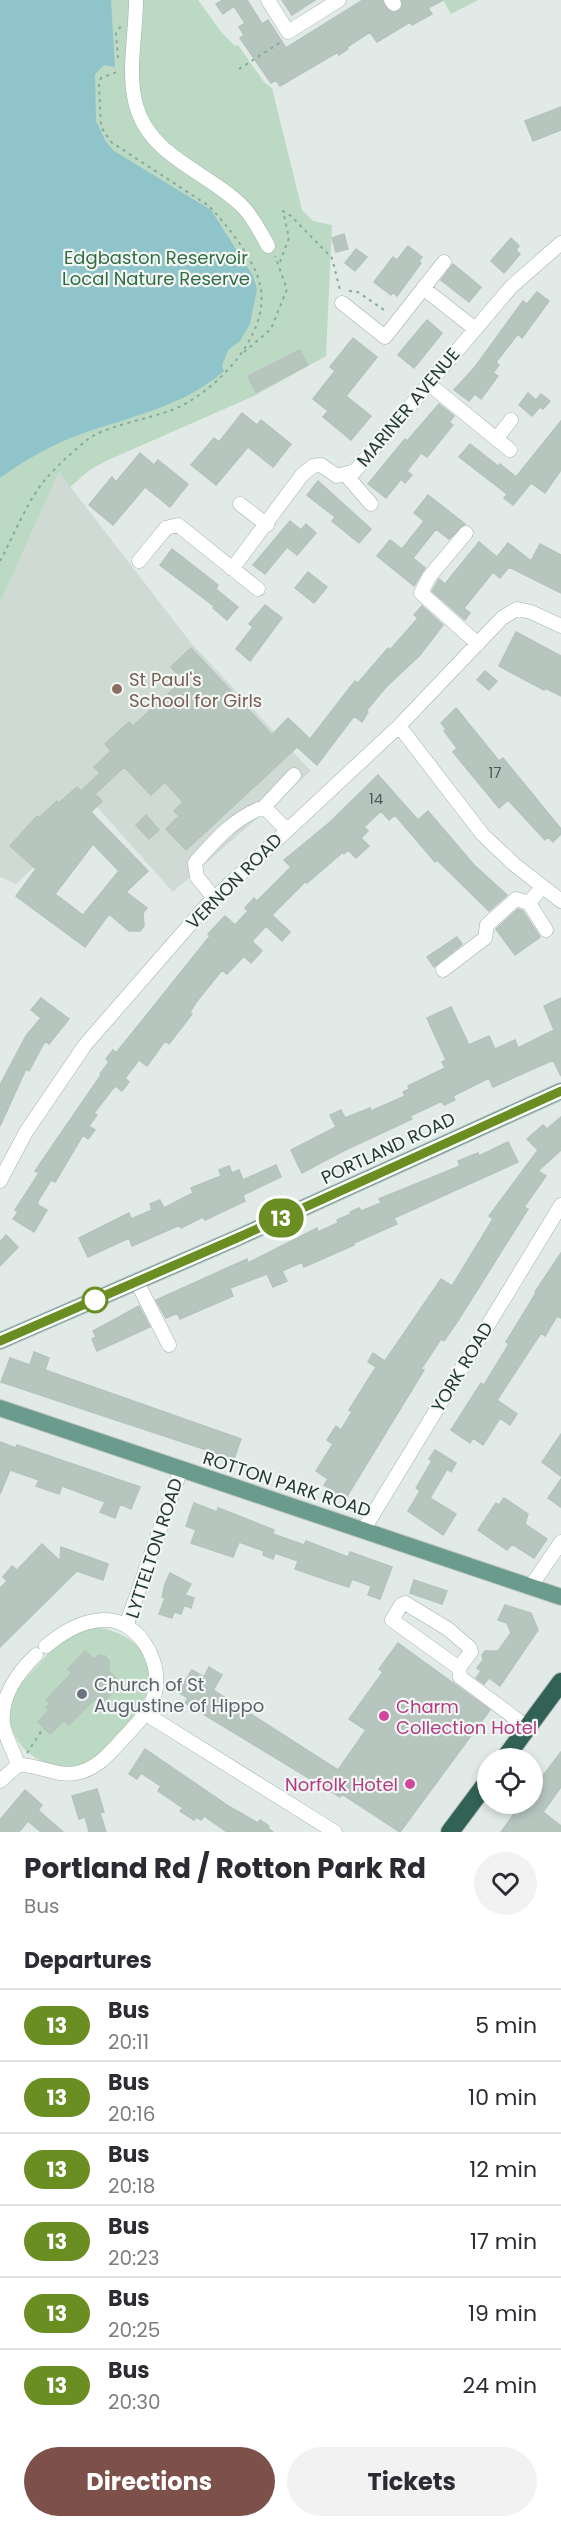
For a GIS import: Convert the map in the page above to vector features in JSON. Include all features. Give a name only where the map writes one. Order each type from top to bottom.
[{"type":"highway","points":[[512,1748],[561,1682]]},
{"type":"highway","points":[[450,1832],[477,1796]]},
{"type":"main road","name":"PORTLAND ROAD","points":[[0,1341],[561,1090]]},
{"type":"main road","name":"ROTTON PARK ROAD","points":[[0,1408],[561,1597]]},
{"type":"street","points":[[136,0],[131,77],[136,107],[147,129],[162,148],[243,207],[268,246]]},
{"type":"street","points":[[268,0],[288,32],[339,0]]},
{"type":"street","name":"MARINER AVENUE","points":[[232,569],[302,475],[314,466],[321,465],[336,476],[355,471],[511,287],[561,243]]},
{"type":"street","points":[[342,303],[385,337],[444,262]]},
{"type":"street","points":[[423,288],[474,328]]},
{"type":"street","points":[[429,384],[510,450]]},
{"type":"street","points":[[497,438],[511,420]]},
{"type":"street","points":[[346,475],[371,504]]},
{"type":"street","points":[[240,504],[267,525]]},
{"type":"street","points":[[139,561],[166,528],[178,525],[258,589]]},
{"type":"street","points":[[466,533],[429,578],[421,593],[478,644]]},
{"type":"street","name":"VERNON ROAD","points":[[0,1181],[26,1132],[85,1045],[214,898],[399,726],[508,614],[517,609],[531,612],[561,626]]},
{"type":"street","points":[[399,726],[483,835],[515,865],[561,901]]},
{"type":"street","points":[[214,898],[197,877],[195,863],[231,824],[246,813],[264,807],[294,774]]},
{"type":"street","points":[[264,807],[286,829]]},
{"type":"street","points":[[529,903],[542,887]]},
{"type":"street","points":[[443,970],[485,938],[487,926],[516,899],[529,903],[546,930]]},
{"type":"street","name":"YORK ROAD","points":[[364,1529],[561,1205]]},
{"type":"street","points":[[137,1281],[169,1345]]},
{"type":"street","name":"LYTTELTON ROAD","points":[[128,1628],[128,1620],[180,1469]]},
{"type":"street","points":[[531,1586],[561,1542]]},
{"type":"street","points":[[459,1668],[392,1620],[401,1605],[405,1603],[471,1648],[471,1652],[459,1668],[460,1677],[527,1727]]},
{"type":"street","name":"LYTTELTON ROAD","points":[[1,1722],[8,1690],[16,1674],[66,1630],[91,1621],[114,1620],[128,1628],[151,1652],[155,1666],[154,1698],[146,1714],[100,1764],[76,1773],[52,1772],[27,1764],[18,1765]]},
{"type":"street","points":[[146,1714],[335,1832]]},
{"type":"street","points":[[0,1781],[18,1765],[1,1722]]},
{"type":"path","points":[[239,69],[283,41],[288,32]]},
{"type":"path","points":[[280,262],[289,238],[283,211],[291,216],[332,258],[339,290],[358,291],[398,320]]},
{"type":"path","points":[[0,561],[43,482],[89,438],[174,409],[213,385],[242,354],[271,329],[287,289],[280,262],[268,246]]},
{"type":"path","points":[[242,354],[252,335],[260,304],[261,288],[251,262]]},
{"type":"path","points":[[18,1765],[42,1730]]},
{"type":"shaded area","name":"St Paul's School for Girls","points":[[59,472],[191,643],[311,771],[173,892],[97,807],[16,884],[0,877],[0,603]]},
{"type":"green space","name":"Edgbaston Reservoir Local Nature Reserve","points":[[0,0],[198,0],[222,33],[235,46],[238,45],[264,82],[272,88],[302,210],[313,221],[332,225],[326,356],[256,395],[106,461],[91,469],[70,487],[59,472],[0,603]]},
{"type":"green space","points":[[443,0],[478,0],[451,14]]},
{"type":"green space","points":[[91,1627],[117,1633],[138,1647],[146,1656],[150,1668],[150,1681],[146,1695],[136,1713],[99,1753],[82,1765],[55,1766],[31,1754],[17,1740],[10,1723],[11,1704],[26,1678],[54,1647],[66,1638]]},
{"type":"water","points":[[0,0],[111,0],[115,67],[104,65],[95,74],[96,121],[106,142],[114,151],[211,210],[253,276],[257,289],[250,324],[240,341],[228,350],[222,366],[224,371],[209,383],[174,402],[60,443],[28,459],[0,478]]},
{"type":"building","points":[[223,0],[247,0],[262,24],[268,20],[286,48],[363,0],[382,0],[387,9],[394,13],[402,8],[402,0],[443,0],[428,8],[432,14],[412,25],[410,22],[377,42],[370,32],[339,55],[338,52],[280,86],[276,80],[271,83],[240,38],[244,35],[239,27],[245,23],[234,6],[223,14],[216,4]]},
{"type":"building","points":[[282,0],[315,0],[292,15]]},
{"type":"building","points":[[561,107],[561,130],[533,141],[525,121]]},
{"type":"building","points":[[344,234],[348,249],[336,252],[332,238]]},
{"type":"building","points":[[511,238],[519,246],[516,250],[520,254],[504,273],[491,261]]},
{"type":"building","points":[[408,246],[422,257],[419,261],[421,263],[397,296],[393,292],[391,295],[374,282],[393,257],[397,260]]},
{"type":"building","points":[[356,249],[367,257],[355,271],[345,263]]},
{"type":"building","points":[[453,264],[481,287],[469,302],[441,280]]},
{"type":"building","points":[[537,292],[549,301],[522,338],[518,334],[496,362],[499,365],[493,373],[498,376],[481,399],[475,394],[469,401],[454,390],[475,367],[523,301],[527,304]]},
{"type":"building","points":[[427,320],[442,333],[414,368],[398,355]]},
{"type":"building","points":[[353,338],[377,357],[346,396],[371,416],[351,440],[323,417],[328,411],[313,399],[335,371],[330,367]]},
{"type":"building","points":[[300,350],[308,365],[256,392],[248,376]]},
{"type":"building","points":[[528,393],[536,400],[541,394],[550,401],[532,416],[519,405]]},
{"type":"building","points":[[439,404],[454,416],[449,422],[453,425],[427,457],[421,453],[407,471],[412,475],[405,483],[401,479],[386,498],[368,484],[405,439],[407,441]]},
{"type":"building","points":[[242,413],[257,425],[261,420],[291,444],[273,467],[248,447],[216,485],[191,465],[214,438],[219,442]]},
{"type":"building","points":[[561,421],[561,470],[545,493],[531,483],[513,505],[504,498],[507,494],[459,457],[470,444],[516,477]]},
{"type":"building","points":[[140,453],[154,465],[158,460],[188,484],[170,507],[145,487],[113,525],[89,505],[112,477],[116,482]]},
{"type":"building","points":[[318,481],[371,529],[359,543],[332,521],[335,517],[307,495]]},
{"type":"building","points":[[428,495],[465,524],[449,539],[436,529],[413,558],[425,568],[414,586],[377,556],[390,540],[402,549],[424,521],[414,513]]},
{"type":"building","points":[[290,521],[301,530],[306,524],[316,533],[297,555],[287,547],[265,574],[253,565]]},
{"type":"building","points":[[479,542],[497,557],[508,543],[531,561],[540,544],[561,555],[561,593],[509,567],[500,578],[493,572],[464,608],[470,613],[465,620],[432,591],[439,579],[445,584]]},
{"type":"building","points":[[172,549],[218,585],[216,589],[238,607],[227,620],[213,608],[215,607],[160,565]]},
{"type":"building","points":[[308,572],[327,587],[314,603],[295,588]]},
{"type":"building","points":[[265,605],[282,618],[250,661],[236,649],[253,627],[249,624]]},
{"type":"building","points":[[422,606],[443,625],[420,655],[386,687],[366,711],[368,712],[362,722],[354,716],[317,765],[297,747],[186,850],[166,829],[179,816],[174,811],[183,802],[165,782],[151,795],[124,767],[95,794],[102,801],[91,812],[148,871],[126,892],[147,908],[143,913],[144,926],[140,931],[129,931],[109,914],[85,947],[16,896],[36,869],[10,846],[37,816],[39,818],[77,787],[81,791],[100,773],[94,767],[111,751],[105,744],[129,722],[133,726],[183,680],[171,667],[191,648],[272,735],[288,718],[310,739],[355,681],[358,683],[418,618],[414,615]],"holes":[[[93,844],[119,871],[83,915],[55,894]]]},
{"type":"building","points":[[516,632],[561,656],[561,696],[545,688],[544,690],[499,666]]},
{"type":"building","points":[[485,671],[497,681],[489,690],[477,680]]},
{"type":"building","points":[[456,708],[499,761],[503,758],[561,829],[561,834],[553,842],[548,837],[545,840],[508,800],[499,808],[453,752],[457,748],[441,723]]},
{"type":"building","points":[[378,775],[418,820],[428,811],[474,865],[507,895],[489,911],[437,860],[435,862],[395,815],[389,820],[381,811],[364,827],[368,831],[361,838],[369,846],[356,858],[348,850],[344,854],[343,852],[307,883],[306,881],[272,915],[290,932],[282,941],[266,926],[252,941],[262,951],[251,963],[244,956],[227,974],[222,970],[197,1001],[190,1012],[192,1014],[169,1044],[165,1041],[147,1066],[139,1060],[125,1078],[129,1082],[122,1091],[115,1086],[94,1113],[97,1115],[89,1126],[95,1130],[88,1139],[83,1135],[55,1182],[51,1180],[38,1201],[38,1205],[47,1210],[34,1232],[13,1219],[18,1212],[15,1210],[39,1173],[35,1171],[101,1075],[109,1062],[106,1059],[113,1050],[116,1053],[210,936],[208,934],[225,916],[235,925],[248,911],[245,908],[254,898],[257,901],[291,867],[284,860],[329,823]]},
{"type":"building","points":[[146,815],[159,830],[149,839],[136,825]]},
{"type":"building","points":[[518,909],[523,911],[540,937],[515,955],[496,929]]},
{"type":"building","points":[[457,937],[462,944],[434,967],[427,957]]},
{"type":"building","points":[[41,998],[69,1019],[49,1044],[45,1041],[29,1071],[26,1069],[0,1126],[0,1085],[26,1036],[41,1018],[31,1010]]},
{"type":"building","points":[[561,998],[561,1076],[553,1060],[493,1087],[489,1078],[453,1096],[455,1100],[444,1105],[442,1101],[410,1116],[412,1119],[302,1173],[291,1150],[336,1127],[330,1115],[341,1110],[345,1118],[370,1108],[371,1111],[405,1096],[403,1092],[409,1089],[408,1086],[445,1068],[442,1062],[446,1060],[427,1018],[451,1007],[469,1045],[489,1036],[495,1049],[515,1040],[518,1048],[554,1030],[544,1006]]},
{"type":"building","points":[[561,1117],[561,1150],[538,1171],[546,1176],[524,1207],[528,1209],[459,1319],[444,1341],[441,1339],[421,1369],[424,1370],[346,1498],[324,1485],[328,1479],[316,1471],[333,1444],[327,1440],[336,1426],[341,1430],[352,1412],[349,1410],[376,1367],[368,1362],[373,1353],[385,1361],[441,1279],[452,1286],[493,1219],[489,1216],[538,1150],[527,1139],[543,1125],[547,1129]]},
{"type":"building","points":[[508,1142],[518,1162],[394,1218],[397,1224],[354,1245],[304,1267],[302,1262],[282,1271],[287,1281],[273,1287],[267,1274],[230,1288],[233,1296],[180,1319],[177,1313],[166,1318],[156,1300],[247,1259],[248,1263],[317,1228],[318,1232],[338,1223],[337,1220],[351,1214],[350,1212],[359,1208],[361,1211],[381,1203],[379,1199],[460,1166],[458,1161],[478,1153],[479,1156]]},
{"type":"building","points":[[276,1165],[281,1177],[243,1195],[245,1201],[205,1220],[203,1217],[181,1228],[180,1225],[132,1246],[129,1238],[88,1257],[79,1238],[129,1213],[131,1219],[152,1210],[150,1204],[160,1200],[164,1208],[193,1193],[191,1188],[221,1176],[219,1170],[229,1166],[232,1173],[239,1170],[243,1180]]},
{"type":"building","points":[[6,1235],[18,1247],[0,1266],[0,1242]]},
{"type":"building","points":[[561,1253],[561,1318],[557,1316],[545,1336],[541,1333],[497,1400],[517,1414],[510,1425],[500,1418],[483,1445],[473,1438],[470,1443],[451,1430],[481,1383],[484,1385],[509,1344],[506,1342],[535,1292]]},
{"type":"building","points":[[139,1306],[150,1327],[97,1351],[92,1339],[96,1337],[93,1331]]},
{"type":"building","points":[[34,1352],[49,1358],[45,1370],[241,1439],[234,1459],[1,1382],[10,1358],[30,1365]]},
{"type":"building","points":[[561,1434],[561,1476],[542,1462]]},
{"type":"building","points":[[0,1442],[16,1448],[17,1445],[140,1487],[131,1509],[120,1504],[115,1518],[100,1512],[105,1502],[62,1486],[59,1494],[36,1486],[39,1480],[10,1470],[0,1494]]},
{"type":"building","points":[[435,1450],[456,1463],[451,1472],[447,1469],[430,1498],[456,1514],[443,1535],[408,1511],[420,1491],[416,1488],[432,1461],[429,1459]]},
{"type":"building","points":[[561,1479],[561,1507],[548,1498]]},
{"type":"building","points":[[504,1498],[528,1514],[525,1524],[547,1539],[534,1558],[512,1544],[507,1550],[478,1530],[496,1503],[499,1505]]},
{"type":"building","points":[[194,1503],[217,1512],[218,1508],[229,1512],[274,1530],[273,1534],[304,1545],[306,1541],[348,1557],[350,1552],[392,1567],[380,1599],[368,1595],[371,1586],[352,1579],[349,1587],[333,1582],[295,1569],[298,1561],[275,1553],[273,1559],[263,1555],[264,1551],[239,1542],[233,1557],[191,1543],[196,1530],[186,1526]]},
{"type":"building","points":[[42,1544],[60,1561],[61,1547],[108,1564],[103,1580],[77,1571],[0,1647],[0,1588],[7,1581],[3,1577],[12,1566],[17,1570]]},
{"type":"building","points":[[170,1573],[191,1584],[185,1595],[194,1598],[191,1608],[184,1605],[181,1614],[174,1612],[172,1618],[159,1614],[165,1598],[162,1597],[165,1584]]},
{"type":"building","points":[[414,1580],[447,1591],[442,1604],[410,1593]]},
{"type":"building","points":[[505,1605],[531,1613],[538,1630],[500,1686],[489,1678],[484,1684],[476,1678],[481,1671],[477,1668],[483,1660],[482,1655],[485,1651],[498,1651],[511,1633],[507,1623],[498,1620]]},
{"type":"building","points":[[398,1643],[490,1710],[400,1832],[342,1794],[340,1797],[185,1703],[188,1698],[178,1692],[192,1670],[204,1677],[209,1667],[222,1675],[213,1690],[338,1770],[366,1730],[349,1719],[383,1672],[379,1669]]},
{"type":"building","name":"Church of St Augustine of Hippo","points":[[85,1651],[94,1659],[99,1655],[105,1656],[109,1661],[109,1672],[116,1678],[110,1684],[115,1690],[102,1704],[96,1698],[69,1725],[64,1720],[50,1734],[38,1722],[49,1710],[46,1707],[50,1703],[46,1700],[72,1673],[68,1669]]},
{"type":"building","points":[[145,1749],[230,1807],[258,1823],[260,1820],[273,1832],[227,1832],[204,1816],[201,1820],[196,1817],[194,1820],[180,1811],[183,1808],[158,1791],[161,1786],[141,1773],[137,1779],[129,1774]]},
{"type":"building","points":[[561,1752],[561,1787],[543,1812],[543,1776]]},
{"type":"building","points":[[97,1789],[104,1812],[100,1813],[106,1832],[89,1832],[85,1817],[79,1819],[72,1796]]},
{"type":"building","points":[[25,1790],[42,1805],[38,1810],[63,1832],[41,1832],[28,1821],[19,1832],[0,1832],[0,1820]]},
{"type":"building","points":[[543,1812],[561,1826],[561,1832],[501,1832],[514,1814],[543,1814]]},
{"type":"bus line","name":"13","points":[[0,1341],[237,1238],[561,1091]]},
{"type":"place","name":"St Paul's School for Girls","points":[[117,689]]},
{"type":"place","name":"Church of St Augustine of Hippo","points":[[82,1694]]},
{"type":"place","name":"Charm Collection Hotel","points":[[384,1716]]},
{"type":"place","name":"Norfolk Hotel","points":[[410,1784]]}]
